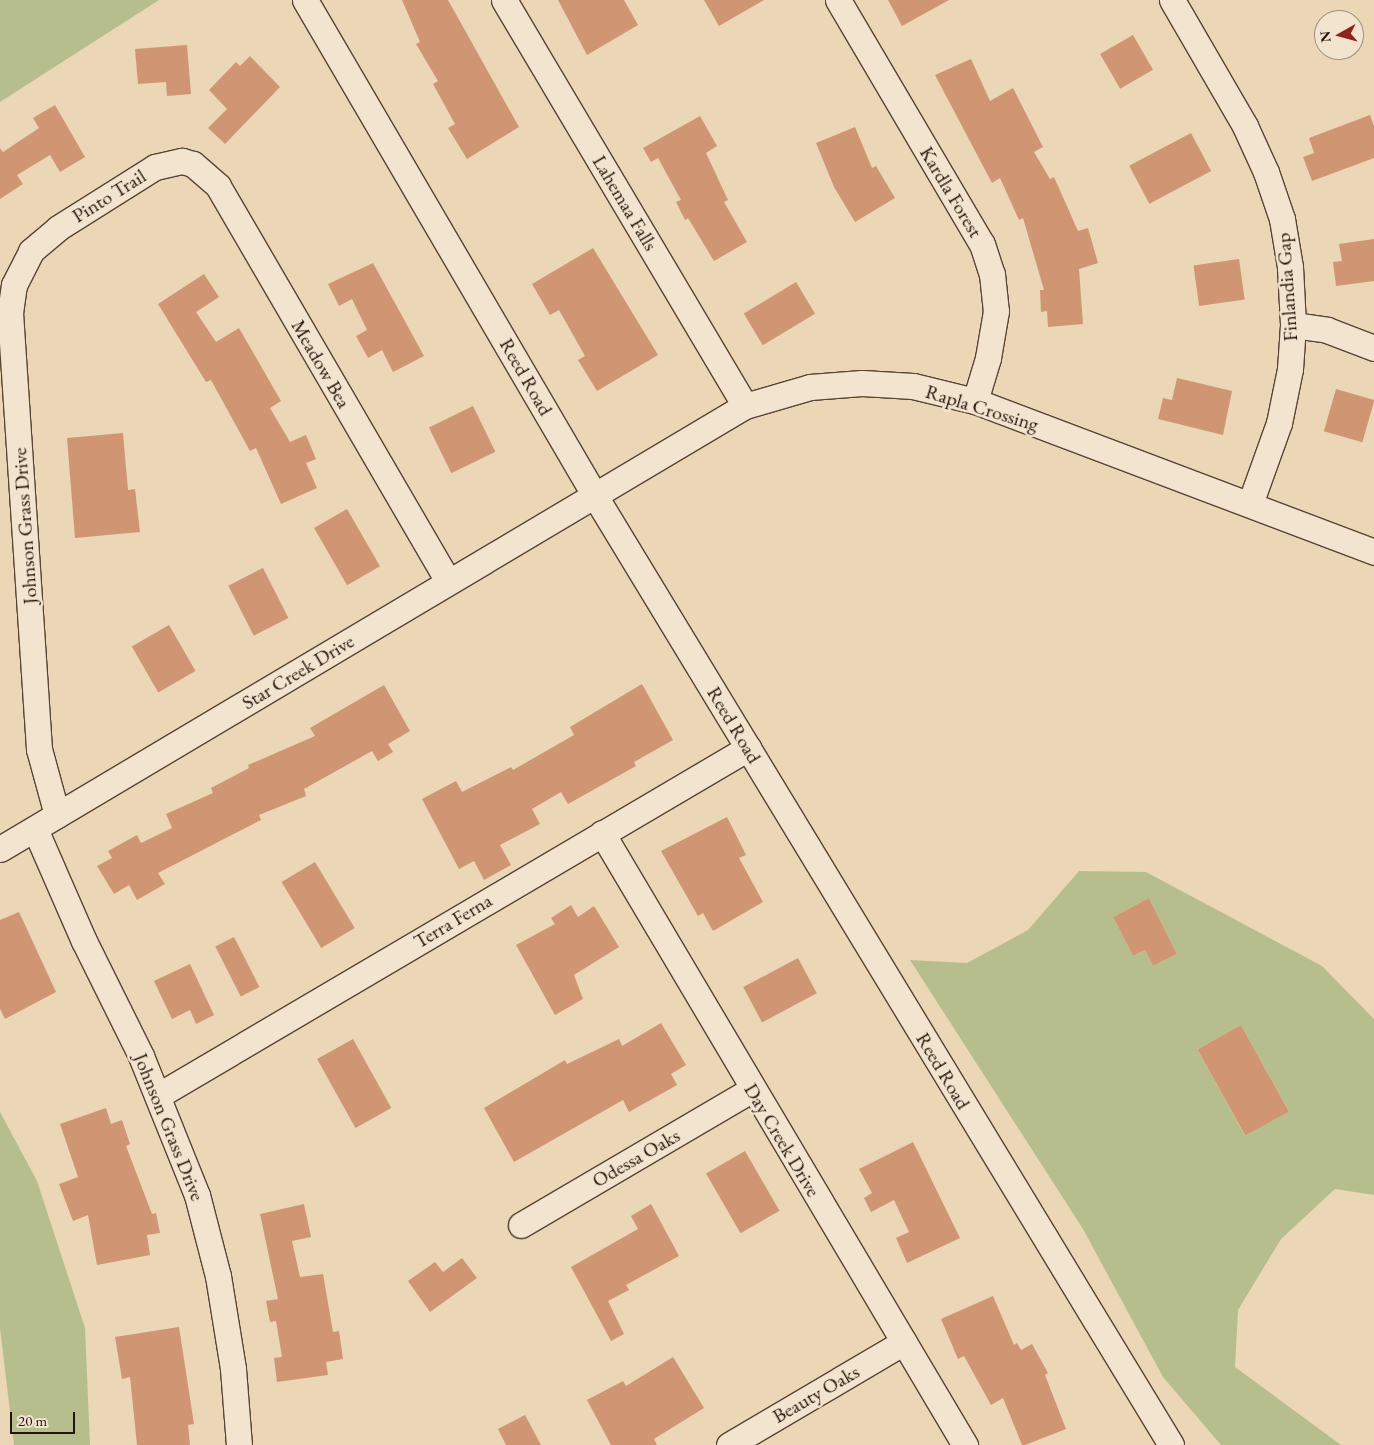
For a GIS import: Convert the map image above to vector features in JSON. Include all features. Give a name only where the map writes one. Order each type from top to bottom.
[{"type":"street","name":"Reed Road","points":[[305,0],[596,496],[1171,1445]]},
{"type":"street","name":"Lahemaa Falls","points":[[504,0],[745,406]]},
{"type":"street","name":"Kardla Forest","points":[[838,0],[982,244],[992,274],[996,311],[988,358],[975,401]]},
{"type":"street","name":"Finlandia Gap","points":[[1172,0],[1245,126],[1266,172],[1282,219],[1293,326],[1290,368],[1278,423],[1250,504]]},
{"type":"street","name":"Pinto Trail","points":[[40,242],[155,168],[182,161]]},
{"type":"street","name":"Meadow Bea","points":[[182,161],[204,170],[218,186],[448,581]]},
{"type":"street","name":"Johnson Grass Drive","points":[[40,242],[27,258],[14,285],[10,314],[39,749],[57,815]]},
{"type":"street","points":[[1293,326],[1327,330],[1374,348]]},
{"type":"street","name":"Rapla Crossing","points":[[596,496],[745,406],[810,387],[862,383],[913,386],[975,401],[1374,552]]},
{"type":"street","name":"Star Creek Drive","points":[[0,849],[448,581],[596,496]]},
{"type":"street","name":"Terra Ferna","points":[[158,1095],[602,832],[748,748]]},
{"type":"street","name":"Johnson Grass Drive","points":[[35,829],[158,1095],[197,1195],[218,1276],[233,1369],[239,1445]]},
{"type":"street","name":"Day Creek Drive","points":[[602,832],[751,1090],[965,1445]]},
{"type":"street","name":"Odessa Oaks","points":[[521,1225],[751,1090]]},
{"type":"street","name":"Beauty Oaks","points":[[729,1445],[904,1342]]},
{"type":"green space","points":[[0,0],[159,0],[0,102]]},
{"type":"green space","points":[[1079,871],[1146,872],[1322,966],[1374,1019],[1374,1195],[1335,1189],[1281,1239],[1238,1310],[1235,1367],[1341,1445],[1221,1445],[1163,1377],[1083,1229],[910,960],[967,963],[1028,930]],"holes":[[[1149,898],[1177,954],[1153,966],[1145,950],[1133,956],[1113,917]],[[1241,1025],[1289,1111],[1245,1136],[1197,1049]]]},
{"type":"green space","points":[[0,1112],[37,1181],[85,1328],[90,1445],[14,1445],[0,1328]]},
{"type":"building","points":[[402,0],[448,0],[519,127],[467,159],[448,128],[455,124],[433,84],[438,81],[416,44],[420,42]]},
{"type":"building","points":[[558,0],[624,0],[638,25],[587,55]]},
{"type":"building","points":[[704,0],[764,0],[719,26]]},
{"type":"building","points":[[888,0],[949,0],[902,26]]},
{"type":"building","points":[[1133,35],[1153,70],[1120,89],[1100,54]]},
{"type":"building","points":[[187,45],[191,94],[167,96],[166,82],[138,84],[135,49]]},
{"type":"building","points":[[250,56],[280,87],[225,144],[208,128],[227,109],[209,90],[236,62],[240,66]]},
{"type":"building","points":[[971,59],[990,101],[1013,88],[1043,147],[1034,152],[1050,179],[1054,177],[1078,231],[1088,228],[1098,263],[1079,269],[1083,324],[1048,327],[1047,311],[1041,312],[1040,290],[1044,290],[1023,218],[1019,220],[1000,178],[992,183],[935,75]]},
{"type":"building","points":[[55,105],[85,157],[60,172],[50,155],[17,175],[23,184],[0,199],[0,148],[3,152],[39,128],[33,118]]},
{"type":"building","points":[[1370,115],[1374,126],[1374,158],[1312,181],[1303,157],[1314,153],[1309,138]]},
{"type":"building","points":[[700,116],[717,146],[706,153],[728,200],[724,202],[747,242],[714,261],[688,218],[685,220],[676,202],[681,200],[658,158],[651,162],[643,148]]},
{"type":"building","points":[[855,127],[872,168],[876,166],[895,198],[855,222],[834,187],[816,143]]},
{"type":"building","points":[[1191,133],[1211,171],[1149,204],[1129,166]]},
{"type":"building","points":[[1374,239],[1374,281],[1336,286],[1333,262],[1342,261],[1339,244]]},
{"type":"building","points":[[593,248],[658,355],[597,391],[578,360],[585,356],[559,310],[550,315],[532,284]]},
{"type":"building","points":[[1239,259],[1245,300],[1199,306],[1193,265]]},
{"type":"building","points":[[373,263],[424,356],[393,372],[382,350],[368,358],[356,336],[367,330],[352,299],[339,306],[328,284]]},
{"type":"building","points":[[204,274],[219,297],[196,312],[216,342],[239,328],[281,401],[270,408],[290,442],[306,435],[316,459],[306,463],[317,488],[281,504],[256,448],[250,451],[211,380],[206,382],[158,304]]},
{"type":"building","points":[[796,282],[815,314],[763,345],[744,313]]},
{"type":"building","points":[[1177,378],[1232,391],[1223,435],[1158,419],[1163,398],[1172,400]]},
{"type":"building","points":[[1336,389],[1374,400],[1362,442],[1324,431]]},
{"type":"building","points":[[473,406],[495,452],[451,473],[429,427]]},
{"type":"building","points":[[123,433],[128,490],[135,489],[140,532],[75,538],[67,438]]},
{"type":"building","points":[[347,509],[380,566],[347,585],[314,528]]},
{"type":"building","points":[[263,568],[288,618],[254,636],[228,586]]},
{"type":"building","points":[[169,625],[196,671],[158,692],[132,646]]},
{"type":"building","points":[[642,684],[673,740],[634,762],[636,766],[568,804],[561,792],[532,809],[540,824],[500,845],[511,865],[484,880],[474,861],[459,869],[422,799],[456,781],[462,792],[511,767],[513,770],[574,735],[570,727]]},
{"type":"building","points":[[384,685],[410,731],[388,744],[393,752],[378,761],[372,751],[304,789],[306,796],[259,815],[261,820],[158,873],[165,884],[137,900],[129,885],[114,894],[97,866],[112,858],[108,851],[137,835],[141,843],[172,828],[166,814],[213,793],[211,788],[249,768],[248,765],[315,736],[310,728]]},
{"type":"building","points":[[727,817],[746,855],[739,858],[763,902],[713,931],[703,913],[698,916],[661,851]]},
{"type":"building","points":[[315,862],[355,928],[321,948],[282,882]]},
{"type":"building","points":[[1149,898],[1177,954],[1153,966],[1145,950],[1133,956],[1113,917]]},
{"type":"building","points":[[571,905],[578,917],[594,906],[619,947],[574,975],[583,999],[555,1015],[516,945],[555,924],[551,918]]},
{"type":"building","points":[[19,912],[56,992],[5,1019],[0,1009],[0,920]]},
{"type":"building","points":[[234,937],[259,987],[241,996],[215,947]]},
{"type":"building","points":[[798,958],[817,993],[762,1022],[743,987]]},
{"type":"building","points":[[190,964],[214,1015],[196,1024],[190,1010],[172,1019],[154,981]]},
{"type":"building","points":[[661,1023],[686,1065],[671,1074],[677,1085],[629,1112],[623,1100],[514,1162],[484,1108],[565,1060],[567,1064],[619,1039],[622,1046]]},
{"type":"building","points":[[1241,1025],[1289,1112],[1245,1136],[1197,1049]]},
{"type":"building","points":[[353,1039],[391,1108],[355,1128],[317,1059]]},
{"type":"building","points":[[106,1108],[111,1124],[122,1120],[130,1144],[126,1146],[152,1214],[156,1213],[160,1233],[147,1235],[150,1255],[97,1265],[88,1215],[73,1221],[59,1184],[78,1177],[60,1124]]},
{"type":"building","points":[[913,1142],[960,1238],[907,1263],[896,1238],[909,1232],[894,1200],[871,1212],[864,1198],[872,1193],[859,1169]]},
{"type":"building","points":[[745,1151],[780,1211],[741,1233],[706,1174]]},
{"type":"building","points":[[304,1204],[311,1237],[292,1241],[300,1277],[323,1274],[333,1332],[339,1331],[343,1359],[326,1362],[328,1375],[277,1382],[274,1358],[282,1357],[276,1321],[270,1322],[266,1301],[278,1299],[260,1214]]},
{"type":"building","points":[[651,1204],[679,1256],[626,1285],[629,1290],[608,1301],[624,1334],[611,1341],[571,1267],[638,1229],[631,1216]]},
{"type":"building","points":[[462,1258],[477,1278],[430,1312],[408,1281],[435,1262],[443,1272]]},
{"type":"building","points":[[993,1296],[1014,1345],[1017,1343],[1021,1350],[1032,1344],[1048,1373],[1045,1375],[1066,1429],[1025,1445],[1022,1445],[1003,1398],[991,1405],[964,1356],[958,1359],[941,1319]]},
{"type":"building","points":[[179,1327],[194,1424],[188,1425],[190,1445],[137,1445],[130,1377],[122,1379],[115,1337]]},
{"type":"building","points":[[673,1357],[704,1408],[654,1439],[657,1445],[611,1445],[587,1400],[623,1381],[626,1386]]},
{"type":"building","points":[[525,1415],[541,1445],[506,1445],[498,1429]]}]
